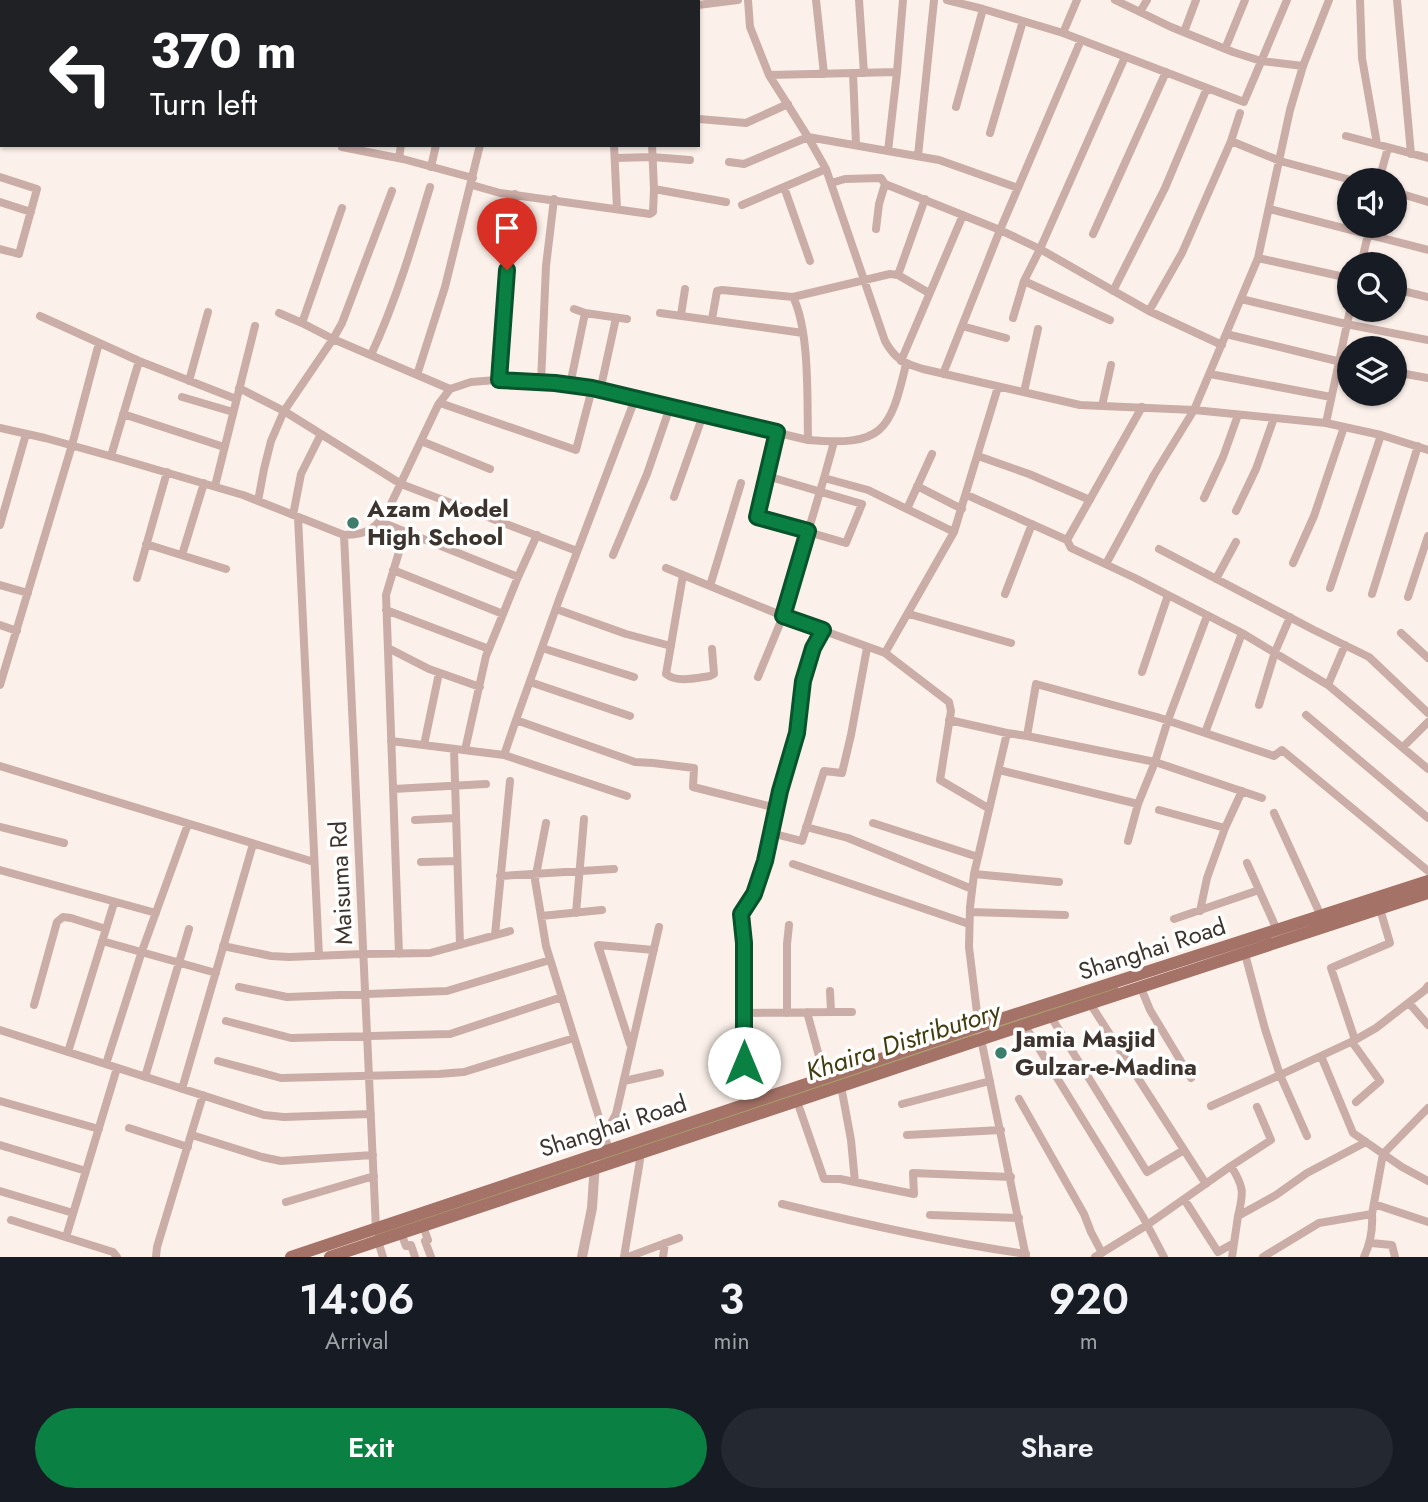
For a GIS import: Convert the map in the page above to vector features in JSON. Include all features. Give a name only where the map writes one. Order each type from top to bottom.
[{"type":"main road","name":"Shanghai Road","points":[[291,1257],[377,1235],[595,1162],[638,1154],[841,1086],[980,1033],[1277,930],[1428,881]]},
{"type":"main road","name":"Shanghai Road","points":[[337,1256],[377,1235],[401,1233],[423,1226],[595,1162],[609,1150],[757,1100],[980,1033],[1025,1026],[1428,893]]},
{"type":"street","points":[[700,5],[738,0]]},
{"type":"street","points":[[748,0],[750,27],[769,75],[826,169],[884,341],[892,355],[904,362],[943,374],[1080,405],[1142,407],[1326,423],[1381,435],[1428,450]]},
{"type":"street","points":[[816,0],[824,74]]},
{"type":"street","points":[[859,0],[864,73]]},
{"type":"street","points":[[888,151],[902,0]]},
{"type":"street","points":[[918,156],[934,0]]},
{"type":"street","points":[[947,0],[1063,33],[1244,102],[1287,0]]},
{"type":"street","points":[[1063,33],[1077,0]]},
{"type":"street","points":[[1115,0],[1225,49],[1261,61],[1303,66]]},
{"type":"street","points":[[1140,12],[1147,0]]},
{"type":"street","points":[[1184,32],[1196,0]]},
{"type":"street","points":[[1225,49],[1245,0]]},
{"type":"street","points":[[1106,564],[1154,475],[1194,411],[1258,258],[1290,110],[1303,66],[1329,0]]},
{"type":"street","points":[[1360,0],[1362,58],[1377,144]]},
{"type":"street","points":[[1397,0],[1411,154]]},
{"type":"street","points":[[956,107],[984,9]]},
{"type":"street","points":[[990,133],[1023,21]]},
{"type":"street","points":[[943,374],[1000,230],[1081,40]]},
{"type":"street","points":[[1013,318],[1024,281],[1125,57]]},
{"type":"street","points":[[769,75],[897,72]]},
{"type":"street","points":[[1093,234],[1166,72]]},
{"type":"street","points":[[853,73],[856,145]]},
{"type":"street","points":[[1113,291],[1165,188],[1207,88]]},
{"type":"street","points":[[700,119],[746,123],[788,104]]},
{"type":"street","points":[[1149,311],[1182,253],[1231,141],[1240,113]]},
{"type":"street","points":[[1346,136],[1428,158]]},
{"type":"street","points":[[729,162],[744,164],[808,137],[939,160],[1018,188]]},
{"type":"street","points":[[1231,141],[1280,160],[1337,176]]},
{"type":"street","points":[[342,147],[364,148],[431,167],[500,193],[652,214],[652,147]]},
{"type":"street","points":[[398,158],[401,147]]},
{"type":"street","points":[[431,167],[436,147]]},
{"type":"street","points":[[417,375],[445,287],[480,147]]},
{"type":"street","points":[[614,147],[617,209]]},
{"type":"street","points":[[1382,168],[1388,148]]},
{"type":"street","points":[[615,158],[690,160]]},
{"type":"street","points":[[742,205],[826,169]]},
{"type":"street","points":[[0,177],[37,189],[19,254],[0,249]]},
{"type":"street","points":[[831,183],[845,179],[881,177],[885,184],[1040,249],[1149,311],[1222,345]]},
{"type":"street","points":[[876,229],[885,184]]},
{"type":"street","points":[[370,355],[412,248],[430,187]]},
{"type":"street","points":[[784,187],[810,261]]},
{"type":"street","points":[[654,189],[726,202]]},
{"type":"street","points":[[258,501],[271,441],[284,411],[342,323],[393,191]]},
{"type":"street","points":[[499,380],[504,295],[515,194]]},
{"type":"street","points":[[1407,196],[1428,202]]},
{"type":"street","points":[[541,382],[546,266],[554,200]]},
{"type":"street","points":[[898,275],[925,200]]},
{"type":"street","points":[[0,202],[31,212]]},
{"type":"street","points":[[302,323],[342,208]]},
{"type":"street","points":[[1270,209],[1337,227]]},
{"type":"street","points":[[0,428],[72,445],[215,486],[344,536],[369,532],[381,522],[440,403],[450,389],[471,382],[499,380],[570,385],[808,440],[855,440],[874,435],[888,422],[898,401],[904,362],[929,293],[963,215]]},
{"type":"street","points":[[1380,238],[1428,250]]},
{"type":"street","points":[[1258,258],[1337,275]]},
{"type":"street","points":[[712,319],[717,291],[722,290],[793,298],[890,274],[898,275],[929,293]]},
{"type":"street","points":[[1024,281],[1110,320]]},
{"type":"street","points":[[681,315],[685,289]]},
{"type":"street","points":[[1407,292],[1428,297]]},
{"type":"street","points":[[793,298],[799,310],[803,332],[808,440]]},
{"type":"street","points":[[1241,299],[1428,340]]},
{"type":"street","points":[[574,309],[627,320]]},
{"type":"street","points":[[189,381],[208,312]]},
{"type":"street","points":[[279,313],[450,389]]},
{"type":"street","points":[[570,385],[585,313]]},
{"type":"street","points":[[660,313],[803,332]]},
{"type":"street","points":[[40,316],[139,361],[236,398]]},
{"type":"street","points":[[440,403],[576,450],[616,318]]},
{"type":"street","points":[[1343,336],[1346,324]]},
{"type":"street","points":[[215,486],[255,327]]},
{"type":"street","points":[[962,327],[1006,338]]},
{"type":"street","points":[[1024,392],[1038,329]]},
{"type":"street","points":[[1226,334],[1337,362]]},
{"type":"street","points":[[0,685],[3,659],[17,631],[99,343]]},
{"type":"street","points":[[111,456],[139,361]]},
{"type":"street","points":[[1102,406],[1111,365]]},
{"type":"street","points":[[1326,423],[1337,367]]},
{"type":"street","points":[[1210,374],[1331,397]]},
{"type":"street","points":[[1407,374],[1428,378]]},
{"type":"street","points":[[885,653],[954,532],[998,387]]},
{"type":"street","points":[[239,388],[284,411],[401,484],[577,551]]},
{"type":"street","points":[[182,397],[233,412]]},
{"type":"street","points":[[504,755],[635,399]]},
{"type":"street","points":[[613,555],[647,474],[670,407]]},
{"type":"street","points":[[1067,540],[1142,407]]},
{"type":"street","points":[[123,414],[224,447]]},
{"type":"street","points":[[674,498],[704,415]]},
{"type":"street","points":[[1204,498],[1238,415]]},
{"type":"street","points":[[1236,511],[1256,469],[1274,418]]},
{"type":"street","points":[[1293,563],[1314,516],[1344,427]]},
{"type":"street","points":[[767,476],[862,504],[846,543],[757,517],[777,432]]},
{"type":"street","points":[[319,956],[296,516],[301,474],[321,433]]},
{"type":"street","points":[[0,525],[26,434]]},
{"type":"street","points":[[1330,588],[1381,435]]},
{"type":"street","points":[[421,441],[490,469]]},
{"type":"street","points":[[758,677],[783,616],[834,442]]},
{"type":"street","points":[[1372,594],[1418,446]]},
{"type":"street","points":[[906,509],[932,454]]},
{"type":"street","points":[[978,456],[1090,500]]},
{"type":"street","points":[[137,578],[167,472]]},
{"type":"street","points":[[824,478],[868,490],[954,532]]},
{"type":"street","points":[[182,555],[204,483]]},
{"type":"street","points":[[710,586],[741,483]]},
{"type":"street","points":[[917,486],[962,509]]},
{"type":"street","points":[[967,495],[1067,540],[1071,548],[1168,595],[1275,652],[1328,685],[1428,769]]},
{"type":"street","points":[[381,522],[518,577]]},
{"type":"street","points":[[1005,594],[1032,524]]},
{"type":"street","points":[[399,954],[386,595],[405,532]]},
{"type":"street","points":[[465,750],[489,649],[537,535]]},
{"type":"street","name":"Maisuma Rd","points":[[344,536],[377,1235],[383,1257]]},
{"type":"street","points":[[1408,597],[1428,536]]},
{"type":"street","points":[[1216,579],[1236,542]]},
{"type":"street","points":[[146,544],[226,569]]},
{"type":"street","points":[[1159,549],[1369,657],[1428,713]]},
{"type":"street","points":[[666,568],[783,616],[885,653],[949,702],[951,711],[940,779],[988,808]]},
{"type":"street","points":[[393,570],[503,614]]},
{"type":"street","points":[[683,575],[666,674],[670,678],[684,679],[710,676],[713,674],[712,649]]},
{"type":"street","points":[[0,585],[28,593]]},
{"type":"street","points":[[1142,673],[1168,595]]},
{"type":"street","points":[[556,609],[626,634],[671,646]]},
{"type":"street","points":[[386,610],[489,649]]},
{"type":"street","points":[[909,614],[1011,643]]},
{"type":"street","points":[[1128,841],[1138,804],[1207,616]]},
{"type":"street","points":[[1259,705],[1275,652],[1290,617]]},
{"type":"street","points":[[0,625],[17,631]]},
{"type":"street","points":[[757,1100],[744,1063],[744,943],[741,914],[754,894],[765,861],[776,808],[797,733],[803,681],[813,648],[823,630]]},
{"type":"street","points":[[1401,633],[1427,655]]},
{"type":"street","points":[[1205,733],[1242,634]]},
{"type":"street","points":[[1328,685],[1345,645]]},
{"type":"street","points":[[388,648],[439,673],[480,687]]},
{"type":"street","points":[[542,648],[634,677]]},
{"type":"street","points":[[771,833],[802,841],[824,771],[842,774],[867,648]]},
{"type":"street","points":[[424,745],[439,673]]},
{"type":"street","points":[[530,682],[630,716]]},
{"type":"street","points":[[1027,736],[1036,684],[1168,720],[1274,756],[1282,750],[1428,871]]},
{"type":"street","points":[[1306,715],[1428,818]]},
{"type":"street","points":[[516,720],[635,762],[694,768],[693,787],[776,808]]},
{"type":"street","points":[[949,720],[1155,762],[1262,798]]},
{"type":"street","points":[[1403,747],[1428,722]]},
{"type":"street","points":[[782,1204],[903,1233],[1026,1256],[980,1033],[970,947],[974,874],[1007,733]]},
{"type":"street","points":[[391,741],[504,755],[628,796]]},
{"type":"street","points":[[454,749],[460,945]]},
{"type":"street","points":[[0,766],[314,862]]},
{"type":"street","points":[[999,770],[1138,804]]},
{"type":"street","points":[[495,935],[510,781]]},
{"type":"street","points":[[393,789],[486,784]]},
{"type":"street","points":[[1200,911],[1207,877],[1242,791]]},
{"type":"street","points":[[1159,810],[1225,828]]},
{"type":"street","points":[[1274,813],[1321,916]]},
{"type":"street","points":[[415,820],[456,818]]},
{"type":"street","points":[[576,913],[584,819]]},
{"type":"street","points":[[546,823],[535,880],[546,946],[609,1150]]},
{"type":"street","points":[[873,823],[978,857]]},
{"type":"street","points":[[106,1064],[142,951],[188,824]]},
{"type":"street","points":[[0,827],[64,843]]},
{"type":"street","points":[[806,827],[848,838],[972,889]]},
{"type":"street","points":[[182,1089],[253,844]]},
{"type":"street","points":[[421,862],[457,861]]},
{"type":"street","points":[[1247,863],[1277,930]]},
{"type":"street","points":[[793,864],[970,924]]},
{"type":"street","points":[[500,876],[614,869]]},
{"type":"street","points":[[0,870],[156,913]]},
{"type":"street","points":[[974,874],[1059,882]]},
{"type":"street","points":[[1174,919],[1259,890]]},
{"type":"street","points":[[68,1052],[114,903]]},
{"type":"street","points":[[1356,1102],[1380,1082],[1353,1041],[1331,968],[1390,943],[1380,909]]},
{"type":"street","points":[[541,916],[602,910]]},
{"type":"street","points":[[970,912],[1065,915]]},
{"type":"street","points":[[34,1005],[58,922],[63,917],[71,918],[106,929]]},
{"type":"street","points":[[788,1013],[789,925]]},
{"type":"street","points":[[604,1136],[616,1114],[659,927]]},
{"type":"street","points":[[145,1077],[189,929]]},
{"type":"street","points":[[223,946],[271,956],[430,953],[510,931]]},
{"type":"street","points":[[102,941],[216,973]]},
{"type":"street","points":[[631,1047],[598,945],[654,950]]},
{"type":"street","points":[[1245,954],[1280,1074],[1307,1136]]},
{"type":"street","points":[[239,987],[287,997],[447,991],[551,960]]},
{"type":"street","points":[[1211,1106],[1353,1041],[1376,1028],[1428,986]]},
{"type":"street","points":[[1141,988],[1150,1010],[1191,1078]]},
{"type":"street","points":[[830,991],[831,1012]]},
{"type":"street","points":[[226,1021],[291,1038],[450,1034],[562,996]]},
{"type":"street","points":[[1409,1003],[1428,1026]]},
{"type":"street","points":[[1091,1005],[1206,1184]]},
{"type":"street","points":[[807,1012],[825,1078]]},
{"type":"street","points":[[744,1013],[852,1012]]},
{"type":"street","points":[[1051,1017],[1147,1172],[1184,1150]]},
{"type":"street","points":[[1025,1026],[1164,1257]]},
{"type":"street","points":[[0,1030],[264,1115],[371,1114]]},
{"type":"street","points":[[218,1061],[281,1078],[464,1072],[575,1038]]},
{"type":"street","points":[[1321,1056],[1353,1133],[1428,1181]]},
{"type":"street","points":[[66,1237],[117,1068]]},
{"type":"street","points":[[624,1081],[660,1073]]},
{"type":"street","points":[[902,1104],[990,1081]]},
{"type":"street","points":[[841,1086],[851,1140],[855,1182]]},
{"type":"street","points":[[156,1257],[203,1095]]},
{"type":"street","points":[[1019,1099],[1084,1214],[1098,1255],[1147,1225],[1271,1140],[1257,1107]]},
{"type":"street","points":[[0,1101],[99,1129]]},
{"type":"street","points":[[797,1101],[824,1179],[840,1178],[914,1194],[913,1173],[1011,1177]]},
{"type":"street","points":[[1364,1257],[1371,1243],[1372,1214],[1383,1154],[1428,1108]]},
{"type":"street","points":[[130,1128],[188,1147]]},
{"type":"street","points":[[907,1135],[1001,1130]]},
{"type":"street","points":[[192,1135],[281,1161],[373,1155]]},
{"type":"street","points":[[1238,1216],[1276,1195],[1307,1173],[1366,1142]]},
{"type":"street","points":[[0,1145],[86,1171]]},
{"type":"street","points":[[638,1154],[640,1160],[626,1257],[679,1238]]},
{"type":"street","points":[[582,1257],[592,1208],[595,1162]]},
{"type":"street","points":[[1231,1166],[1243,1190],[1232,1257]]},
{"type":"street","points":[[286,1202],[374,1176]]},
{"type":"street","points":[[0,1191],[74,1213]]},
{"type":"street","points":[[1184,1199],[1217,1252],[1234,1243]]},
{"type":"street","points":[[1374,1204],[1428,1222]]},
{"type":"street","points":[[1263,1257],[1319,1223],[1372,1214]]},
{"type":"street","points":[[930,1216],[1019,1218]]},
{"type":"street","points":[[11,1220],[113,1252],[117,1257]]},
{"type":"street","points":[[401,1233],[406,1246],[425,1241],[428,1240],[423,1226]]},
{"type":"street","points":[[425,1241],[431,1257]]},
{"type":"street","points":[[663,1257],[665,1243]]},
{"type":"street","points":[[1371,1243],[1392,1245],[1395,1257]]},
{"type":"street","points":[[411,1245],[415,1257]]},
{"type":"waterway","name":"Khaira Distributory","points":[[599,1160],[1117,988]]},
{"type":"waterway","name":"Khaira Distributory","points":[[376,1235],[592,1162]]},
{"type":"place","name":"Azam Model High School","points":[[353,523]]},
{"type":"place","name":"Jamia Masjid Gulzar-e-Madina","points":[[1001,1053]]},
{"type":"route","points":[[507,270],[499,380],[524,380],[592,388],[777,432],[757,517],[808,531],[783,616],[823,630],[813,648],[803,681],[797,733],[780,791],[765,861],[754,894],[741,914],[744,943],[744,1063]]}]
